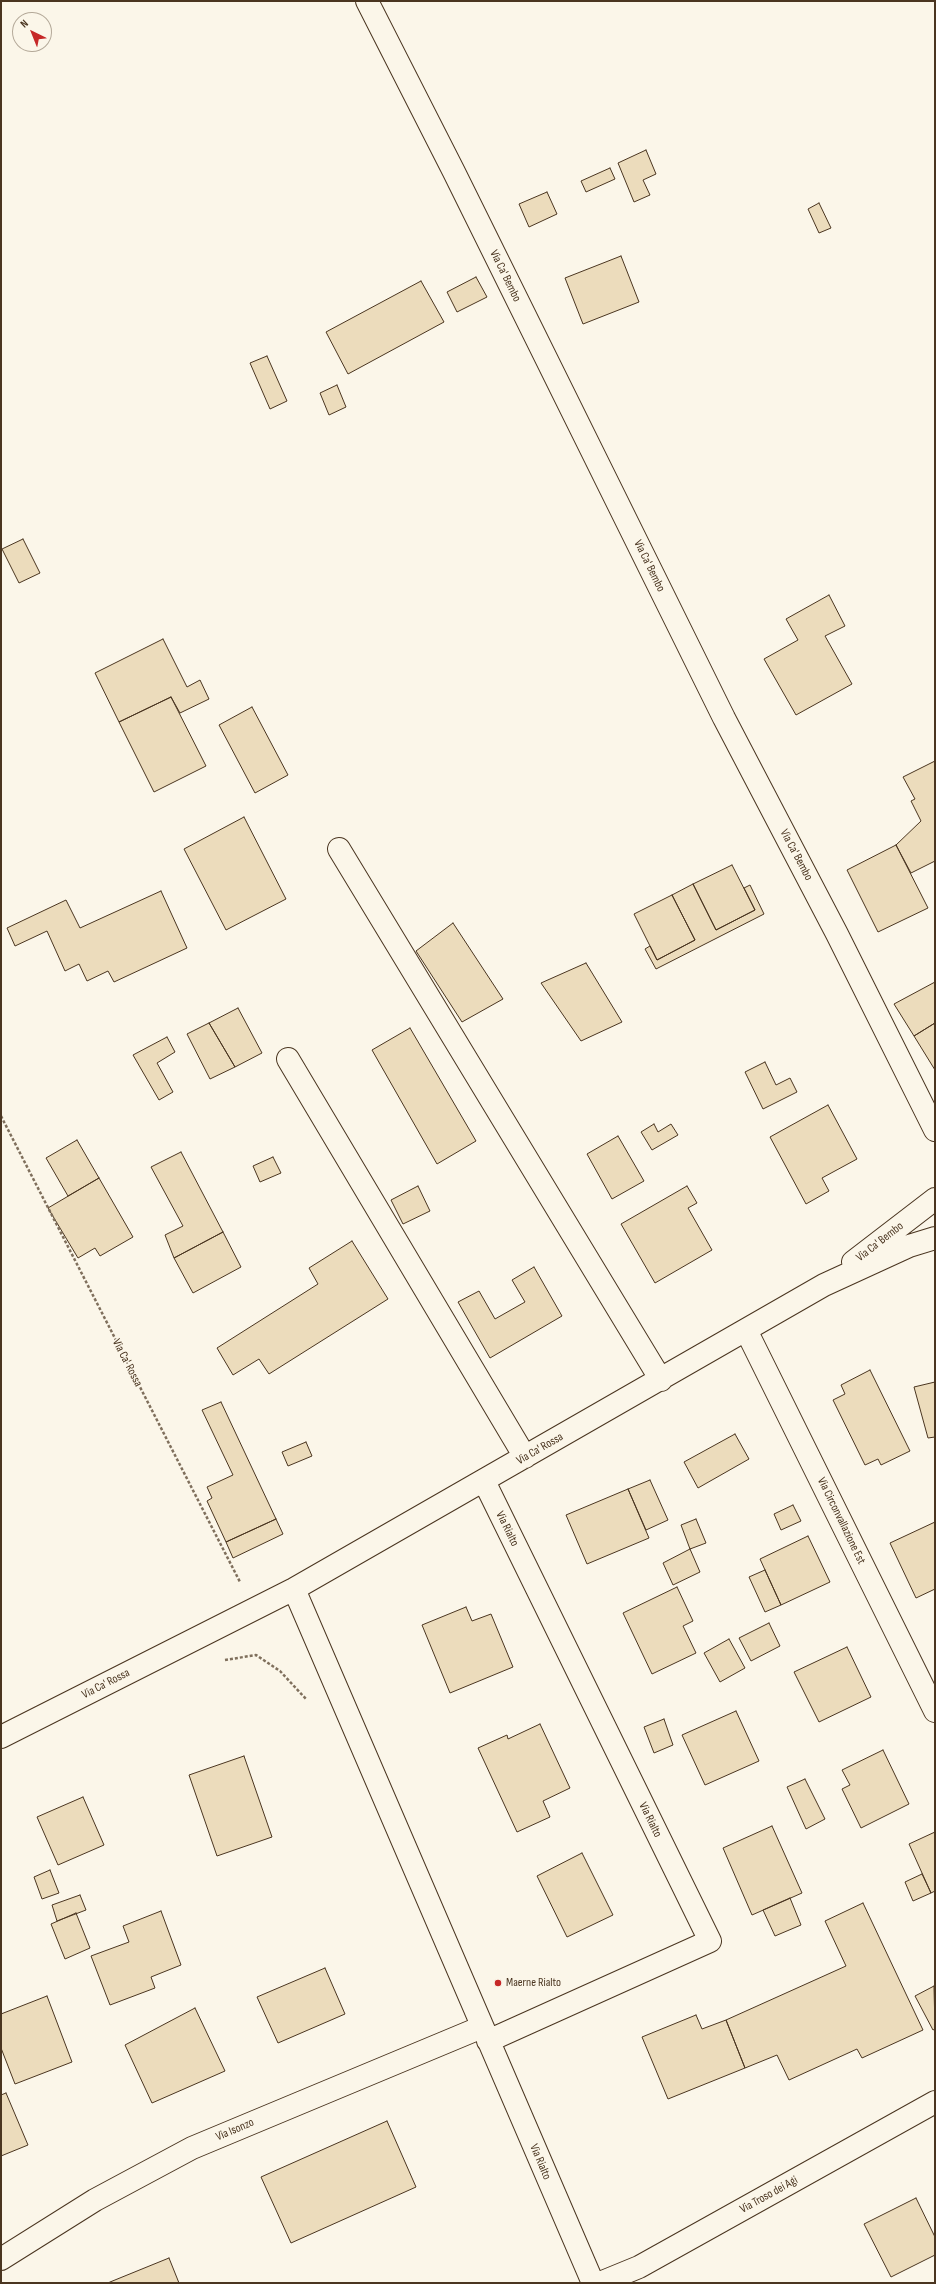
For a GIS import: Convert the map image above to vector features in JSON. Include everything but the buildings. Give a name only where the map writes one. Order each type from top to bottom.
[{"type":"street","name":"Via Ca' Bembo","points":[[367,1],[454,172],[724,718],[837,934],[935,1130]]},
{"type":"street","points":[[339,849],[661,1380]]},
{"type":"street","points":[[288,1059],[526,1457]]},
{"type":"street","name":"Via Ca' Bembo","points":[[824,1285],[935,1199]]},
{"type":"street","points":[[824,1285],[909,1246],[935,1238]]},
{"type":"street","name":"Via Ca' Rossa","points":[[1,1737],[294,1589],[661,1380],[824,1285]]},
{"type":"street","name":"Via Circonvallazione Est","points":[[746,1330],[935,1711]]},
{"type":"street","name":"Via Rialto","points":[[484,1481],[710,1941],[485,2034]]},
{"type":"street","name":"Via Rialto","points":[[294,1589],[593,2283]]},
{"type":"street","name":"Via Isonzo","points":[[1,2259],[109,2192],[192,2148],[485,2034]]},
{"type":"street","name":"Via Troso dei Agi","points":[[600,2283],[639,2267],[935,2102]]},
{"type":"path","name":"Via Ca' Rossa","points":[[1,1116],[254,1609]]},
{"type":"path","points":[[225,1660],[256,1654],[280,1670],[299,1689],[307,1700]]},
{"type":"place","name":"Maerne Rialto","points":[[498,1983]]}]
